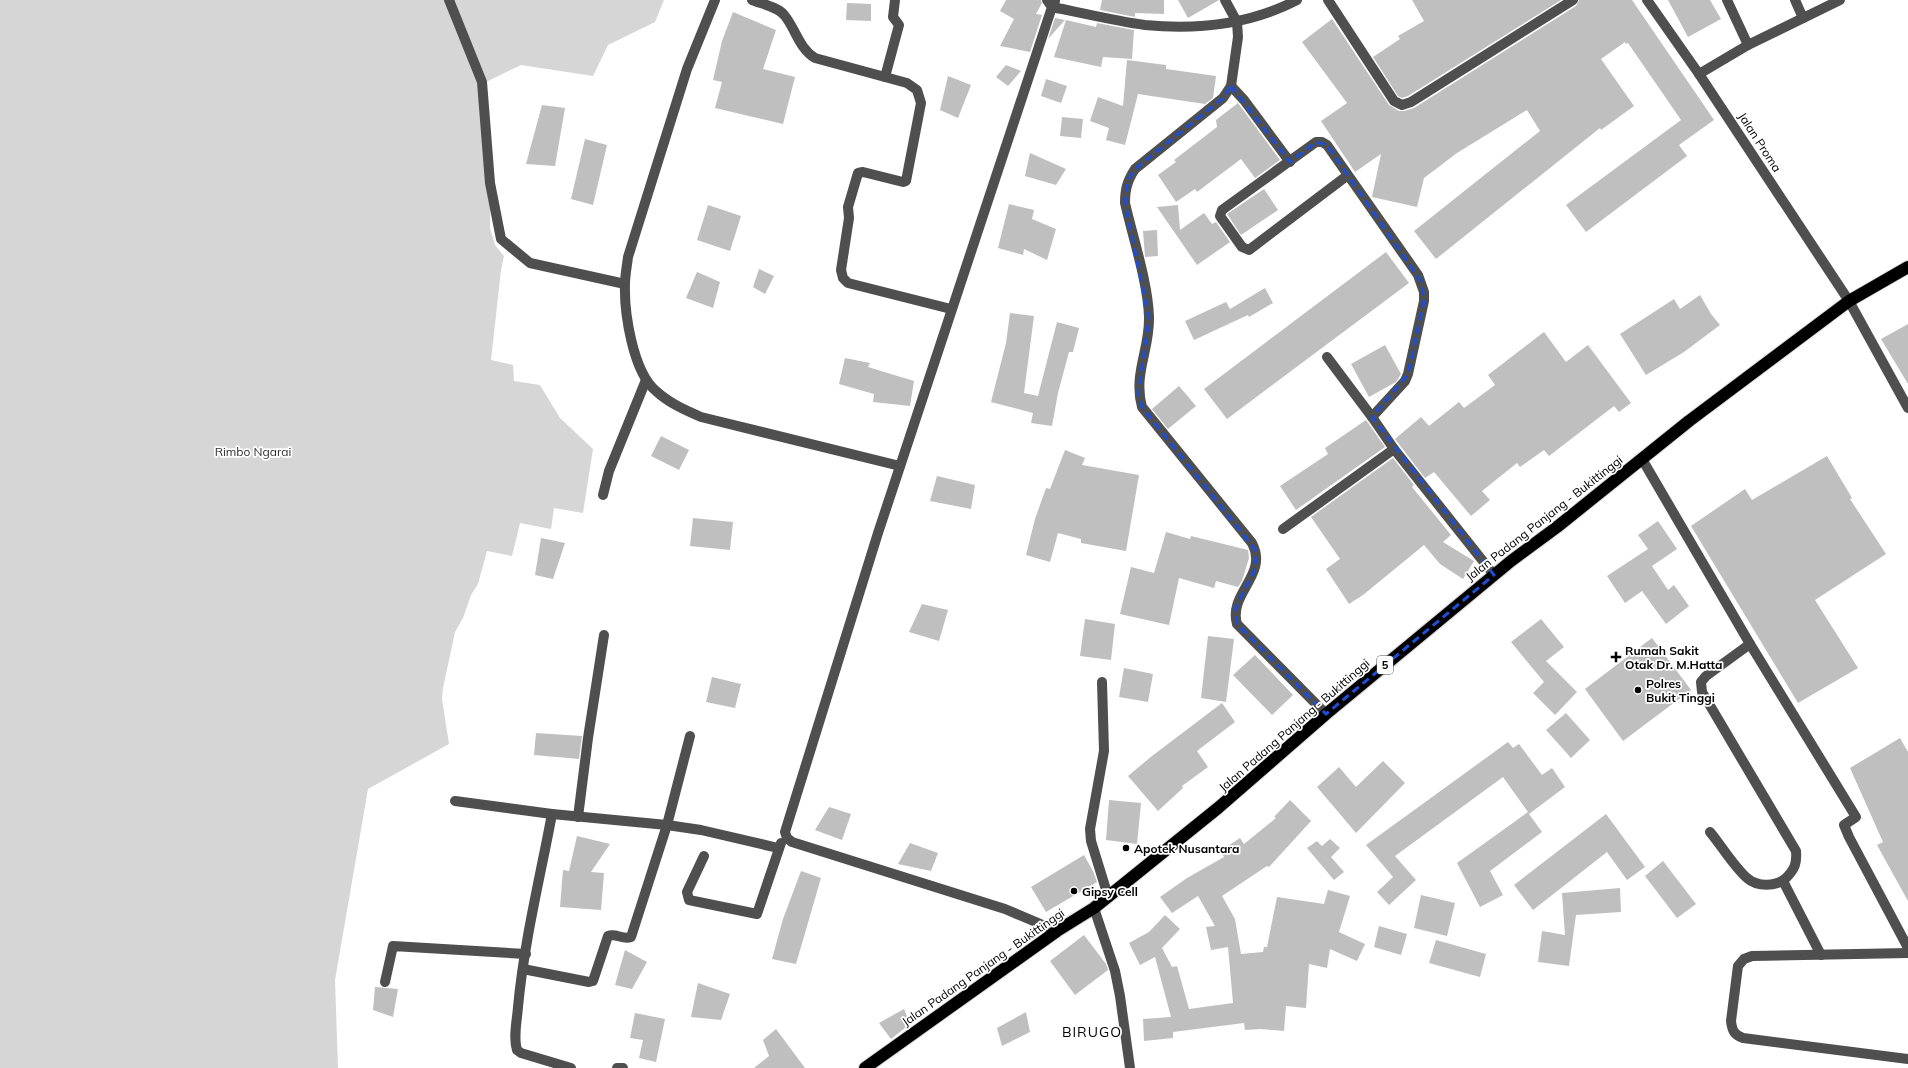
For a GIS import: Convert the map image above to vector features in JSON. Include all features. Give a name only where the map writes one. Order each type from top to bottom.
[{"type":"highway","name":"Jalan Padang Panjang - Bukittinggi","points":[[869,1067],[1057,931],[1094,908],[1218,808],[1326,714],[1494,575],[1689,421],[1849,301],[1908,267]]},
{"type":"street","points":[[449,0],[482,82],[490,182],[501,239],[530,263],[625,284]]},
{"type":"street","points":[[715,0],[687,69],[628,257],[625,284],[627,313],[636,356],[646,380],[655,391],[674,405],[701,417],[900,466]]},
{"type":"street","points":[[752,0],[778,10],[785,15],[806,53],[815,58],[885,77],[907,84],[917,90],[920,95],[920,112],[906,181],[903,182],[863,172],[858,173],[848,206],[850,218],[841,270],[843,278],[848,283],[951,309]]},
{"type":"street","points":[[885,77],[899,25],[893,17],[896,0]]},
{"type":"street","points":[[1225,0],[1237,22],[1238,36],[1231,86],[1223,98],[1135,169],[1128,180],[1125,191],[1125,204],[1148,301],[1149,319],[1138,378],[1138,395],[1142,407],[1252,543],[1257,552],[1257,560],[1254,571],[1235,609],[1237,624],[1326,714]]},
{"type":"street","points":[[704,856],[687,892],[689,900],[756,914],[778,848],[785,832],[878,533],[1051,2],[1145,25],[1180,26],[1237,22],[1260,16],[1297,0]]},
{"type":"street","points":[[1328,0],[1394,101],[1402,105],[1411,102],[1573,0]]},
{"type":"street","name":"Jalan Proma","points":[[1647,0],[1699,74],[1849,301],[1908,408]]},
{"type":"street","points":[[1727,0],[1748,45]]},
{"type":"street","points":[[1795,0],[1803,18]]},
{"type":"street","points":[[1699,74],[1748,45],[1840,0]]},
{"type":"street","points":[[1231,86],[1244,100],[1290,162]]},
{"type":"street","points":[[1348,175],[1249,250],[1242,247],[1221,219],[1222,210],[1316,142],[1322,142],[1327,145],[1348,175],[1418,275],[1424,292],[1422,310],[1408,374],[1405,381],[1372,416]]},
{"type":"street","points":[[1327,357],[1372,416],[1394,449],[1494,575]]},
{"type":"street","points":[[603,495],[609,471],[646,380]]},
{"type":"street","points":[[1283,529],[1394,449]]},
{"type":"street","points":[[1642,459],[1750,644],[1856,816],[1844,825],[1908,948]]},
{"type":"street","points":[[578,817],[588,738],[604,635]]},
{"type":"street","points":[[1710,832],[1747,878],[1756,883],[1768,885],[1783,881],[1793,871],[1797,861],[1796,851],[1702,692],[1701,682],[1706,676],[1750,644]]},
{"type":"street","points":[[1102,682],[1104,751],[1090,829],[1091,841],[1108,896]]},
{"type":"street","points":[[523,969],[589,982],[593,981],[608,936],[613,935],[625,938],[631,937],[667,825],[690,736]]},
{"type":"street","points":[[455,801],[578,817],[667,825],[701,830],[778,848]]},
{"type":"street","points":[[552,814],[523,969],[515,1042],[517,1050],[535,1058],[571,1068]]},
{"type":"street","points":[[785,832],[787,838],[792,842],[1005,909],[1057,931]]},
{"type":"street","points":[[1783,881],[1821,955]]},
{"type":"street","points":[[1094,908],[1115,972],[1130,1068]]},
{"type":"street","points":[[384,982],[396,946],[526,954]]},
{"type":"street","points":[[1908,953],[1752,956],[1744,959],[1738,966],[1730,1021],[1732,1029],[1736,1035],[1743,1038],[1908,1059]]},
{"type":"street","points":[[617,1068],[623,1068]]},
{"type":"highlighted area","points":[[1231,86],[1290,162],[1316,142],[1327,145],[1422,283],[1424,301],[1408,374],[1372,417],[1494,575],[1326,714],[1237,624],[1235,609],[1254,571],[1257,552],[1142,407],[1138,395],[1149,319],[1125,203],[1128,180],[1135,169],[1223,98]]},
{"type":"green space","name":"Rimbo Ngarai","points":[[0,0],[664,0],[655,22],[608,45],[593,76],[521,65],[486,82],[491,156],[490,228],[495,245],[504,256],[501,270],[491,360],[513,365],[514,381],[540,385],[560,418],[593,449],[583,513],[554,508],[551,529],[520,523],[512,556],[487,551],[478,584],[471,595],[463,618],[455,632],[443,688],[442,699],[449,744],[368,789],[335,980],[338,1068],[0,1068]]},
{"type":"building","points":[[1006,0],[1041,0],[1042,3],[1036,14],[1042,15],[1030,52],[1000,46],[1014,19],[1000,11]]},
{"type":"building","points":[[1102,0],[1164,0],[1164,14],[1135,13],[1135,17],[1100,10]]},
{"type":"building","points":[[1178,0],[1219,0],[1188,18]]},
{"type":"building","points":[[1412,0],[1561,0],[1408,96],[1402,98],[1398,96],[1373,57],[1400,39],[1398,36],[1424,21]]},
{"type":"building","points":[[1579,0],[1632,0],[1714,120],[1679,145],[1687,156],[1586,232],[1566,205],[1681,120],[1628,43],[1626,44],[1625,42],[1601,59],[1634,106],[1601,130],[1600,128],[1436,259],[1414,231],[1540,131],[1527,110],[1457,153],[1424,178],[1417,207],[1372,197],[1381,154],[1355,172],[1321,121],[1347,103],[1302,42],[1332,19],[1389,105],[1399,111],[1404,111],[1414,108],[1576,6]]},
{"type":"building","points":[[1668,0],[1710,0],[1721,19],[1688,37]]},
{"type":"building","points":[[847,3],[871,4],[871,21],[846,20]]},
{"type":"building","points":[[733,12],[776,30],[763,69],[795,77],[783,124],[715,108],[722,82],[713,80],[722,41]]},
{"type":"building","points":[[1055,18],[1065,20],[1048,39]]},
{"type":"building","points":[[1066,20],[1096,27],[1097,23],[1134,30],[1132,59],[1103,57],[1101,67],[1054,57]]},
{"type":"building","points":[[1127,60],[1166,65],[1166,69],[1216,76],[1213,98],[1205,104],[1138,94],[1125,145],[1106,140],[1109,128],[1090,121],[1098,97],[1123,106]]},
{"type":"building","points":[[1006,65],[1021,71],[1008,86],[996,77]]},
{"type":"building","points":[[948,76],[971,85],[958,118],[940,110]]},
{"type":"building","points":[[1046,79],[1067,86],[1061,103],[1041,96]]},
{"type":"building","points":[[1238,103],[1280,160],[1255,178],[1241,159],[1197,192],[1195,189],[1176,202],[1158,175],[1176,162],[1174,160],[1217,127],[1216,120]]},
{"type":"building","points":[[542,105],[565,108],[555,166],[526,164]]},
{"type":"building","points":[[1062,117],[1083,119],[1081,138],[1060,136]]},
{"type":"building","points":[[585,139],[607,145],[593,205],[571,199]]},
{"type":"building","points":[[1030,153],[1066,169],[1056,185],[1025,176]]},
{"type":"building","points":[[1264,189],[1278,210],[1241,235],[1227,214]]},
{"type":"building","points":[[1009,204],[1034,210],[1032,219],[1056,229],[1047,260],[1024,249],[1023,255],[998,248]]},
{"type":"building","points":[[708,205],[741,216],[730,251],[697,240]]},
{"type":"building","points":[[1178,205],[1180,230],[1204,213],[1212,224],[1216,222],[1230,242],[1197,265],[1157,207]]},
{"type":"building","points":[[1157,230],[1158,256],[1145,257],[1143,231]]},
{"type":"building","points":[[1386,252],[1409,283],[1227,419],[1204,389]]},
{"type":"building","points":[[759,269],[774,276],[765,294],[753,287]]},
{"type":"building","points":[[697,272],[720,282],[713,308],[686,298]]},
{"type":"building","points":[[1265,288],[1273,303],[1249,317],[1248,315],[1194,340],[1185,321],[1226,302],[1230,309]]},
{"type":"building","points":[[1700,295],[1711,314],[1720,325],[1684,352],[1646,375],[1620,334],[1674,299],[1680,309]]},
{"type":"building","points":[[1010,313],[1034,316],[1024,393],[1038,396],[1057,322],[1079,328],[1073,352],[1069,352],[1058,393],[1052,426],[1031,423],[1033,413],[991,402],[1006,343]]},
{"type":"building","points":[[1908,324],[1908,384],[1881,339]]},
{"type":"building","points":[[1544,332],[1566,362],[1588,345],[1631,403],[1619,412],[1614,406],[1549,456],[1544,450],[1520,467],[1517,463],[1482,491],[1490,500],[1471,516],[1434,472],[1425,478],[1395,439],[1421,417],[1429,426],[1459,402],[1464,408],[1495,385],[1488,375]]},
{"type":"building","points":[[1385,345],[1401,374],[1396,382],[1369,397],[1351,364]]},
{"type":"building","points":[[845,358],[870,363],[868,367],[914,381],[910,406],[873,402],[874,394],[839,384]]},
{"type":"building","points":[[1179,386],[1196,406],[1168,429],[1152,409]]},
{"type":"building","points":[[1366,420],[1385,447],[1296,510],[1280,486],[1328,454],[1325,448]]},
{"type":"building","points":[[661,436],[689,450],[679,470],[651,456]]},
{"type":"building","points":[[1065,450],[1085,458],[1082,465],[1139,475],[1126,551],[1081,543],[1081,539],[1058,533],[1050,562],[1026,555],[1035,519],[1046,488],[1050,489]]},
{"type":"building","points":[[1827,456],[1852,498],[1850,499],[1886,554],[1815,600],[1858,668],[1798,703],[1691,526],[1745,489],[1752,500]]},
{"type":"building","points":[[1393,458],[1414,485],[1412,487],[1451,535],[1443,542],[1474,561],[1463,579],[1440,564],[1424,545],[1363,595],[1349,604],[1326,569],[1340,559],[1311,517]]},
{"type":"building","points":[[937,476],[975,485],[971,509],[930,501]]},
{"type":"building","points":[[693,518],[733,522],[730,550],[690,546]]},
{"type":"building","points":[[1658,521],[1677,549],[1652,566],[1668,590],[1674,585],[1689,606],[1666,624],[1642,591],[1625,603],[1607,576],[1648,549],[1638,535]]},
{"type":"building","points":[[1166,532],[1190,539],[1191,536],[1248,550],[1249,558],[1242,581],[1238,587],[1216,581],[1214,588],[1179,578],[1169,625],[1120,614],[1131,567],[1154,573]]},
{"type":"building","points":[[541,538],[565,543],[553,579],[535,575]]},
{"type":"building","points":[[922,604],[948,610],[939,641],[909,632]]},
{"type":"building","points":[[1085,619],[1115,624],[1111,660],[1080,656]]},
{"type":"building","points":[[1541,619],[1564,647],[1546,661],[1577,692],[1555,715],[1533,693],[1544,682],[1511,642]]},
{"type":"building","points":[[1208,636],[1234,639],[1226,702],[1201,698]]},
{"type":"building","name":"Polres Bukit Tinggi","points":[[1652,638],[1691,690],[1623,741],[1585,689]]},
{"type":"building","points":[[1255,655],[1293,695],[1272,715],[1233,675]]},
{"type":"building","points":[[1124,668],[1153,674],[1148,702],[1119,697]]},
{"type":"building","points":[[712,677],[741,684],[735,708],[706,702]]},
{"type":"building","points":[[1222,703],[1235,722],[1197,751],[1208,767],[1182,786],[1183,788],[1158,811],[1128,776]]},
{"type":"building","points":[[1566,713],[1590,740],[1571,758],[1546,730]]},
{"type":"building","points":[[536,733],[582,736],[579,759],[534,755]]},
{"type":"building","points":[[1900,738],[1908,752],[1908,901],[1877,845],[1883,842],[1850,768]]},
{"type":"building","points":[[1508,742],[1513,748],[1519,744],[1542,775],[1552,768],[1565,787],[1529,814],[1542,832],[1490,871],[1503,895],[1480,907],[1457,863],[1528,812],[1503,777],[1395,856],[1416,880],[1389,905],[1377,892],[1393,877],[1366,845]]},
{"type":"building","points":[[1383,761],[1405,783],[1356,833],[1317,787],[1339,767],[1356,787]]},
{"type":"building","points":[[1109,800],[1141,803],[1137,844],[1106,840]]},
{"type":"building","points":[[1290,800],[1311,821],[1269,867],[1267,866],[1222,896],[1235,919],[1241,954],[1263,952],[1264,947],[1267,947],[1277,897],[1324,904],[1328,890],[1350,896],[1339,932],[1365,944],[1357,961],[1330,949],[1327,968],[1309,964],[1306,1008],[1286,1006],[1284,1031],[1261,1029],[1245,1030],[1244,1023],[1173,1032],[1173,1038],[1144,1041],[1143,1019],[1171,1017],[1155,957],[1140,965],[1129,943],[1149,932],[1165,915],[1180,929],[1162,948],[1172,967],[1177,966],[1189,1009],[1233,1003],[1228,947],[1211,950],[1206,927],[1215,926],[1198,896],[1172,913],[1160,897],[1187,878],[1224,857],[1220,851],[1240,838],[1244,844],[1276,818],[1274,817]]},
{"type":"building","points":[[829,807],[851,814],[842,840],[815,830]]},
{"type":"building","points":[[1606,814],[1645,867],[1627,880],[1607,852],[1533,910],[1514,885]]},
{"type":"building","points":[[577,836],[610,844],[591,872],[604,873],[601,910],[560,907],[563,870],[569,871]]},
{"type":"building","points":[[1330,839],[1340,848],[1331,857],[1344,872],[1334,880],[1307,848],[1317,841],[1322,846]]},
{"type":"building","points":[[910,843],[938,853],[931,871],[898,864]]},
{"type":"building","points":[[1084,855],[1097,882],[1046,912],[1031,887]]},
{"type":"building","points":[[1663,861],[1696,904],[1677,918],[1645,876]]},
{"type":"building","points":[[801,871],[821,878],[796,964],[772,959],[783,919]]},
{"type":"building","points":[[1620,888],[1621,912],[1576,915],[1569,966],[1538,962],[1542,931],[1565,935],[1562,893]]},
{"type":"building","points":[[1421,895],[1455,903],[1447,936],[1414,928]]},
{"type":"building","points":[[1379,926],[1407,934],[1401,955],[1374,947]]},
{"type":"building","points":[[1084,935],[1106,964],[1108,970],[1075,995],[1050,961]]},
{"type":"building","points":[[1436,940],[1486,954],[1480,977],[1429,963]]},
{"type":"building","points":[[625,950],[647,962],[632,989],[615,985]]},
{"type":"building","points":[[698,983],[730,994],[721,1020],[691,1017]]},
{"type":"building","points":[[375,987],[398,989],[393,1017],[373,1010]]},
{"type":"building","points":[[904,1009],[910,1024],[891,1039],[879,1023]]},
{"type":"building","points":[[1026,1012],[1030,1032],[1002,1046],[997,1028]]},
{"type":"building","points":[[635,1013],[665,1019],[656,1062],[639,1058],[643,1040],[630,1038]]},
{"type":"building","points":[[776,1029],[805,1068],[754,1068],[769,1056],[763,1040]]},
{"type":"place","name":"Rumah Sakit Otak Dr. M.Hatta","points":[[1616,657]]},
{"type":"place","name":"Polres Bukit Tinggi","points":[[1638,690]]},
{"type":"place","name":"Apotek Nusantara","points":[[1126,848]]},
{"type":"place","name":"Gipsy Cell","points":[[1074,891]]},
{"type":"district","name":"BIRUGO","points":[[1092,1032]]}]
